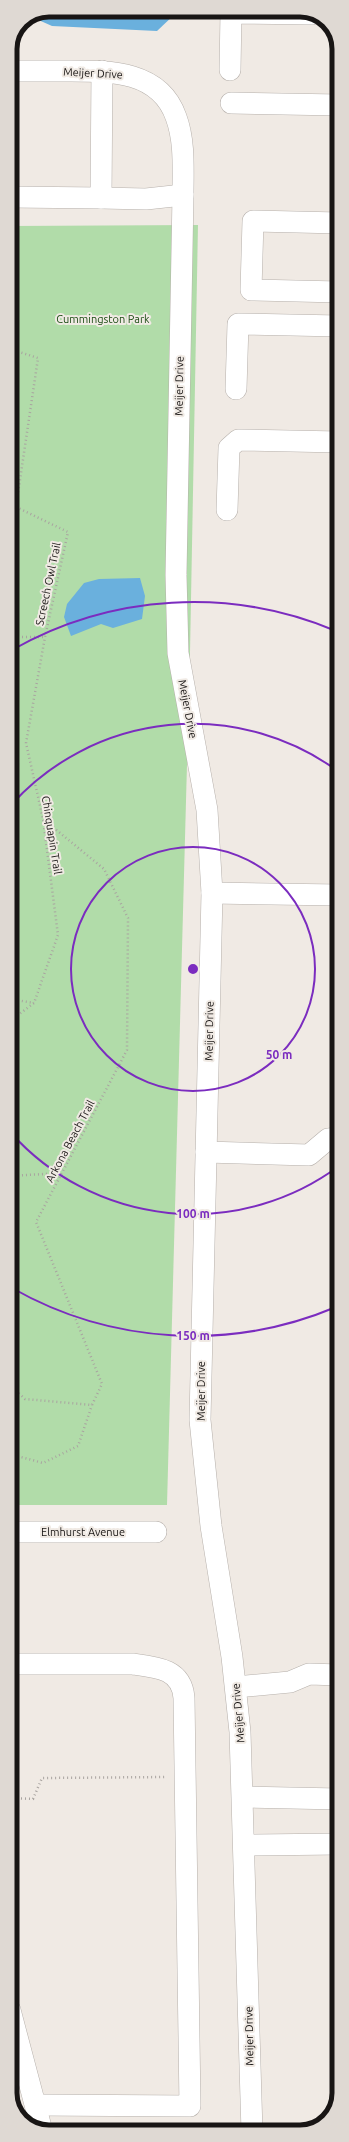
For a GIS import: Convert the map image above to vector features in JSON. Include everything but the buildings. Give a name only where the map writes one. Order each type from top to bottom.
[{"type":"street","points":[[230,70],[231,17]]},
{"type":"street","points":[[101,198],[102,71]]},
{"type":"street","name":"Meijer Drive","points":[[17,72],[102,71],[130,75],[156,87],[167,98],[176,116],[181,135],[183,195],[176,575],[178,653],[207,810],[212,893],[200,1420],[211,1526],[236,1687],[240,1732],[252,2125]]},
{"type":"street","points":[[231,103],[332,105]]},
{"type":"street","points":[[17,198],[146,198],[183,195]]},
{"type":"street","points":[[332,223],[252,221],[251,290],[332,292]]},
{"type":"street","points":[[236,389],[238,324],[332,326]]},
{"type":"street","points":[[227,510],[229,448],[238,440],[332,442]]},
{"type":"street","points":[[212,893],[332,895]]},
{"type":"street","points":[[206,1152],[309,1155],[328,1139],[332,1139]]},
{"type":"street","name":"Elmhurst Avenue","points":[[17,1532],[156,1532]]},
{"type":"street","points":[[17,1664],[132,1664],[151,1666],[175,1677],[179,1681],[184,1694],[190,2106],[36,2106]]},
{"type":"street","points":[[236,1687],[290,1682],[309,1674],[332,1675]]},
{"type":"street","points":[[243,1797],[332,1799]]},
{"type":"street","points":[[244,1845],[332,1844]]},
{"type":"street","points":[[17,2061],[36,2106],[40,2124]]},
{"type":"path","name":"Screech Owl Trail","points":[[17,351],[38,358],[17,501]]},
{"type":"path","name":"Screech Owl Trail","points":[[17,508],[68,532],[45,637]]},
{"type":"path","points":[[17,637],[45,637]]},
{"type":"path","name":"Chinquapin Trail","points":[[34,1003],[58,935],[43,819],[26,743],[45,637]]},
{"type":"path","name":"Arkona Beach Trail","points":[[43,819],[104,870],[128,918],[127,1050],[36,1222],[102,1384],[92,1405]]},
{"type":"path","points":[[17,1000],[34,1003]]},
{"type":"path","points":[[17,1016],[34,1003]]},
{"type":"path","points":[[17,1176],[62,1173]]},
{"type":"path","points":[[17,1392],[25,1399],[92,1405],[78,1446],[42,1463],[17,1456]]},
{"type":"path","points":[[17,1798],[33,1798],[42,1778],[174,1777]]},
{"type":"green space","name":"Cummingston Park","points":[[198,225],[190,653],[167,1505],[17,1505],[17,226]]},
{"type":"water","points":[[48,17],[172,17],[157,31],[52,26],[36,19]]},
{"type":"water","points":[[140,578],[145,596],[142,619],[113,628],[101,624],[71,636],[64,617],[67,604],[84,583],[99,579]]}]
